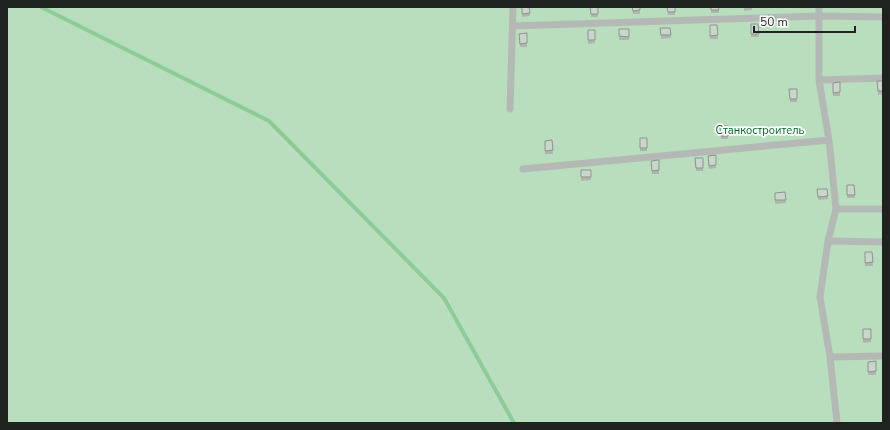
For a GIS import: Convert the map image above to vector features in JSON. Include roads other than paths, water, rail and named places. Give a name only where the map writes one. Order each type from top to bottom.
[{"type":"lane","points":[[510,109],[513,7]]},
{"type":"lane","points":[[819,7],[819,80],[829,140],[836,209],[828,242],[820,297],[830,357],[837,423]]},
{"type":"lane","points":[[513,26],[819,16],[883,17]]},
{"type":"lane","points":[[819,80],[883,78]]},
{"type":"lane","points":[[523,170],[829,140]]},
{"type":"lane","points":[[836,209],[883,209]]},
{"type":"lane","points":[[828,242],[883,242]]},
{"type":"lane","points":[[830,357],[883,356]]},
{"type":"waterway","points":[[41,7],[269,121],[444,298],[514,423]]},
{"type":"park label","name":"Станкостроитель","points":[[760,130]]}]
